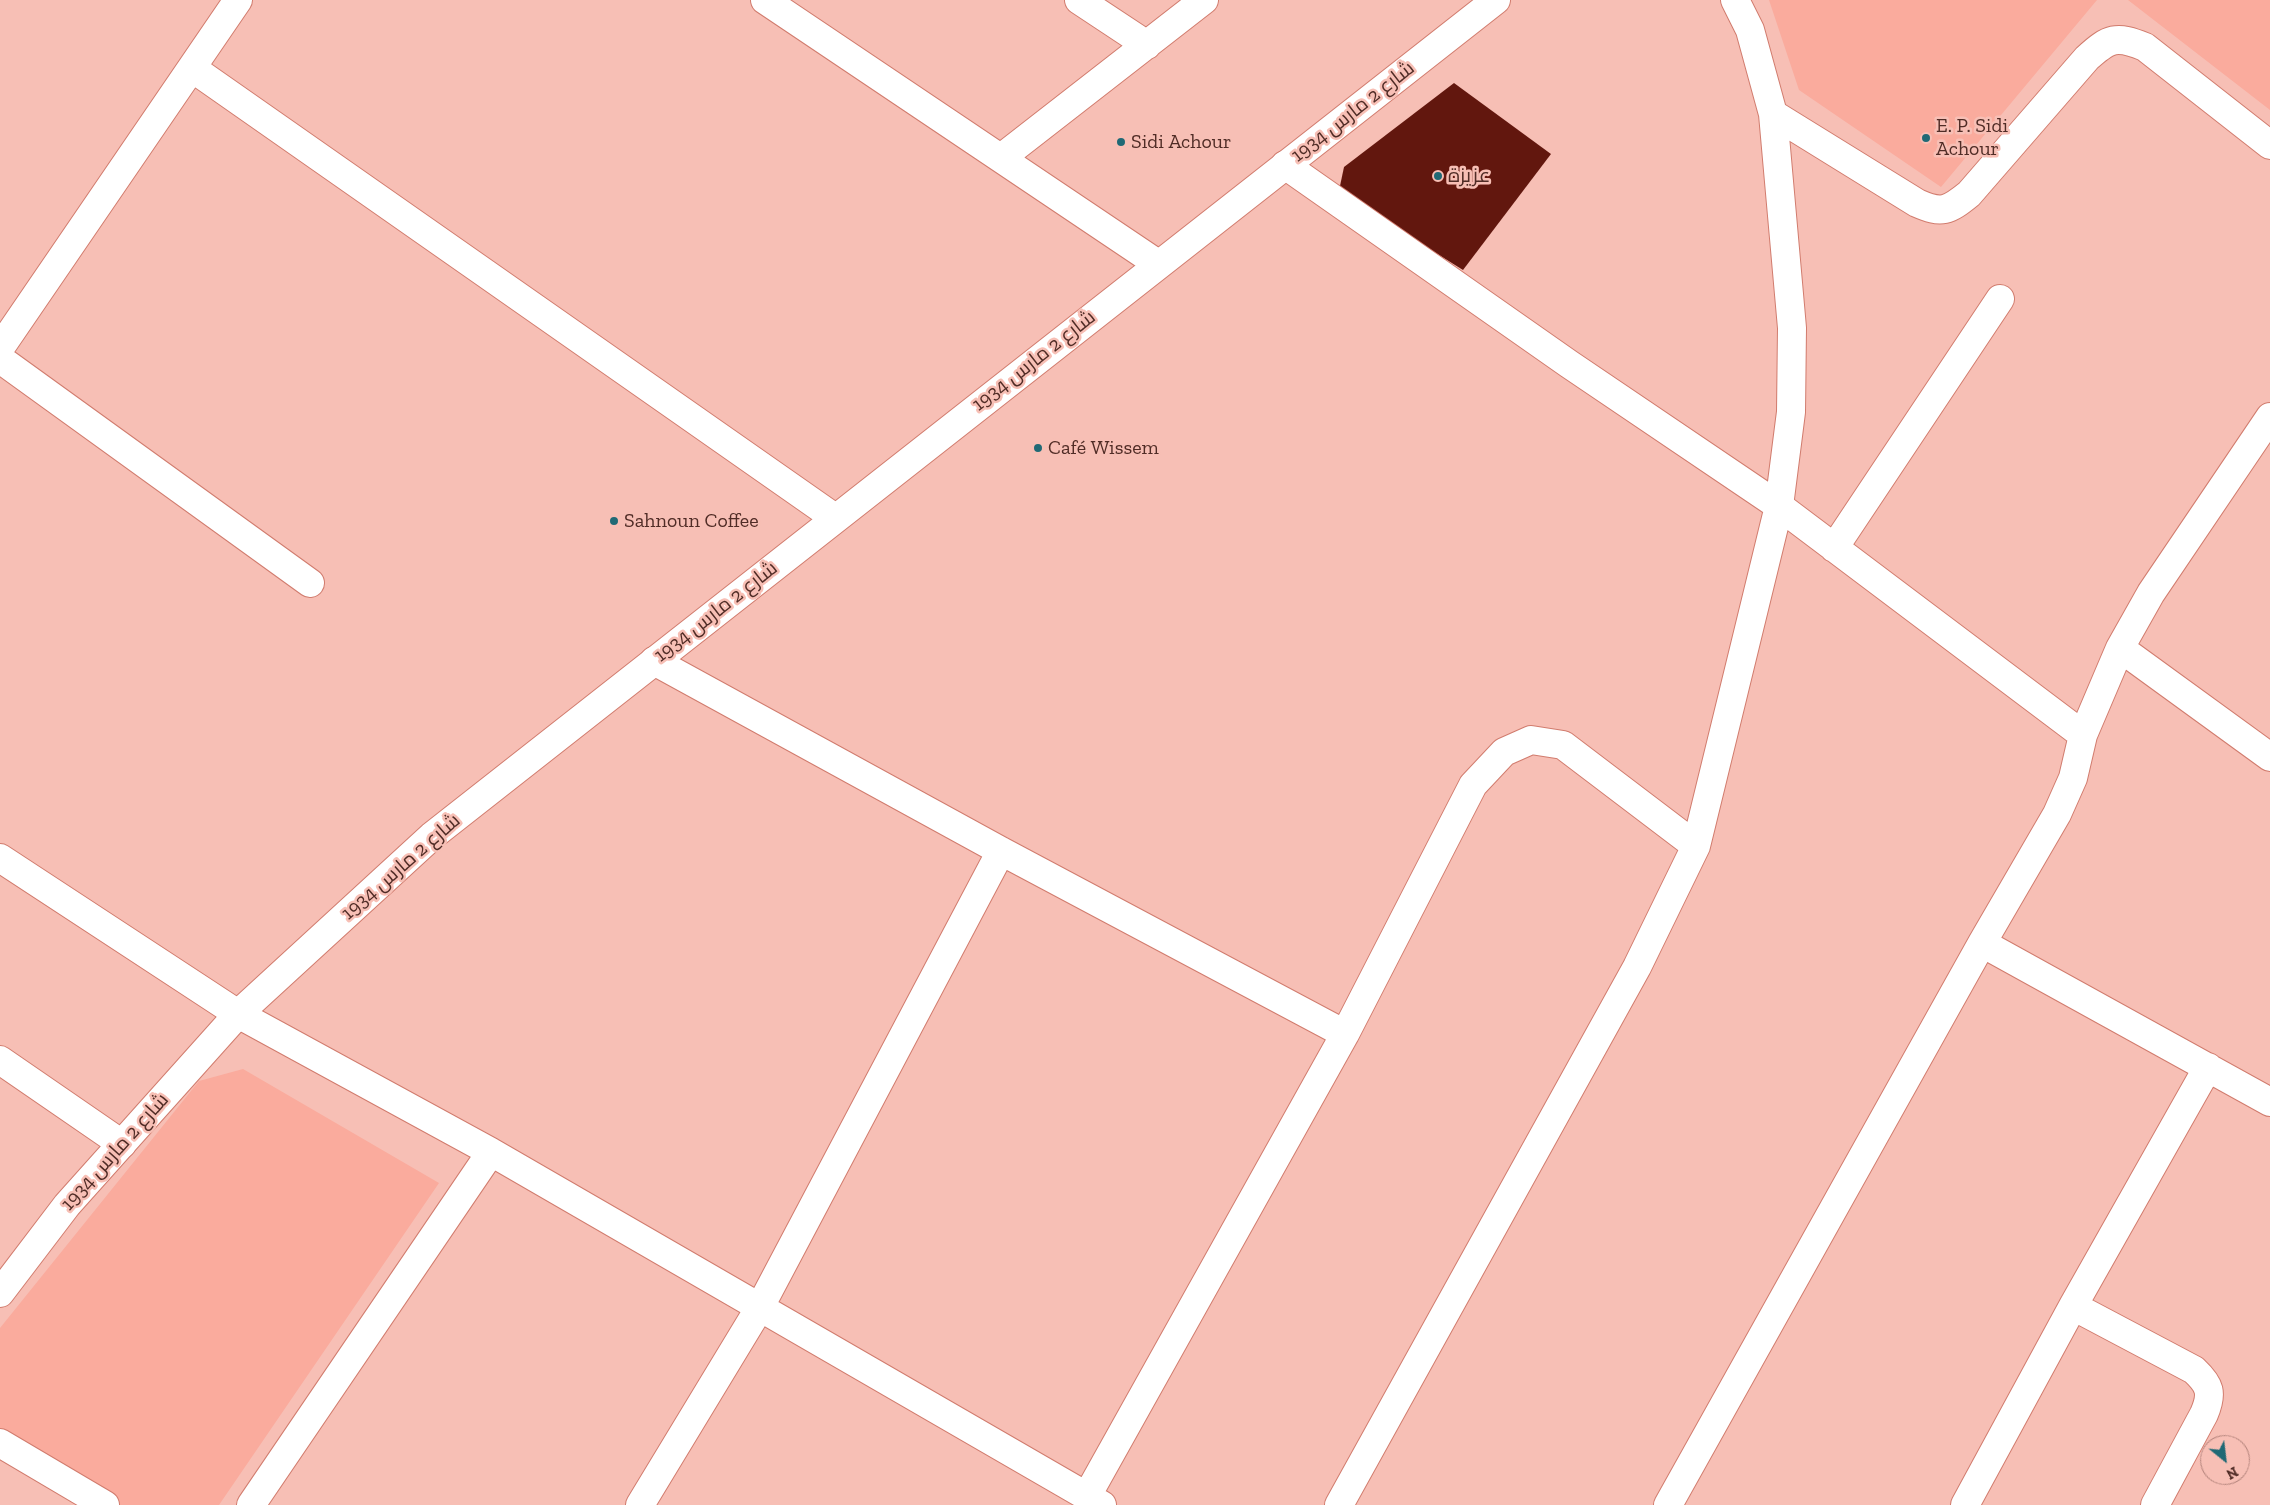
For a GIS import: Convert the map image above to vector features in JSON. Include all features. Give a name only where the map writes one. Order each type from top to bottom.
[{"type":"street","points":[[0,348],[238,0]]},
{"type":"street","points":[[765,0],[1158,264]]},
{"type":"street","points":[[1079,0],[1147,44]]},
{"type":"street","points":[[1001,158],[1204,0]]},
{"type":"street","name":"شارع 2 مارس 1934","points":[[0,1293],[67,1205],[238,1014],[432,836],[1496,0]]},
{"type":"street","points":[[1339,1505],[1637,966],[1696,846],[1779,506],[1791,412],[1792,328],[1773,114],[1750,30],[1734,0]]},
{"type":"street","points":[[1773,114],[1917,204],[1932,210],[1952,208],[1969,194],[2087,58],[2104,42],[2120,39],[2145,47],[2270,145]]},
{"type":"street","points":[[192,68],[835,518]]},
{"type":"street","points":[[1285,165],[1569,364],[1779,506],[2083,735]]},
{"type":"street","points":[[1834,548],[2000,299]]},
{"type":"street","points":[[0,359],[310,583]]},
{"type":"street","points":[[1668,1505],[1982,943],[2057,814],[2072,778],[2083,735],[2120,648],[2151,593],[2270,417]]},
{"type":"street","points":[[2120,648],[2270,756]]},
{"type":"street","points":[[654,661],[1000,851],[1345,1034]]},
{"type":"street","points":[[0,858],[238,1014],[491,1152],[1094,1501],[1345,1034],[1473,785],[1504,752],[1530,740],[1563,745],[1696,846]]},
{"type":"street","points":[[640,1505],[760,1307],[1000,851]]},
{"type":"street","points":[[1982,943],[2270,1102]]},
{"type":"street","points":[[0,1060],[122,1144]]},
{"type":"street","points":[[1965,1505],[2073,1306],[2208,1067]]},
{"type":"street","points":[[250,1505],[491,1152]]},
{"type":"street","points":[[2073,1306],[2194,1370],[2206,1381],[2210,1399],[2154,1505]]},
{"type":"street","points":[[0,1443],[105,1505]]},
{"type":"shaded area","name":"E. P. Sidi Achour","points":[[1769,0],[2097,0],[1941,187],[1799,90]]},
{"type":"shaded area","points":[[2128,0],[2270,0],[2270,110]]},
{"type":"shaded area","points":[[243,1069],[439,1183],[219,1505],[82,1505],[0,1457],[0,1328],[199,1081]]},
{"type":"building","name":"عزيزة","points":[[1454,83],[1551,154],[1463,270],[1351,200],[1340,186],[1344,167]]},
{"type":"place","name":"E. P. Sidi Achour","points":[[1926,138]]},
{"type":"place","name":"Sidi Achour","points":[[1121,142]]},
{"type":"place","name":"عزيزة","points":[[1438,176]]},
{"type":"place","name":"Café Wissem","points":[[1038,448]]},
{"type":"place","name":"Sahnoun Coffee","points":[[614,521]]}]
